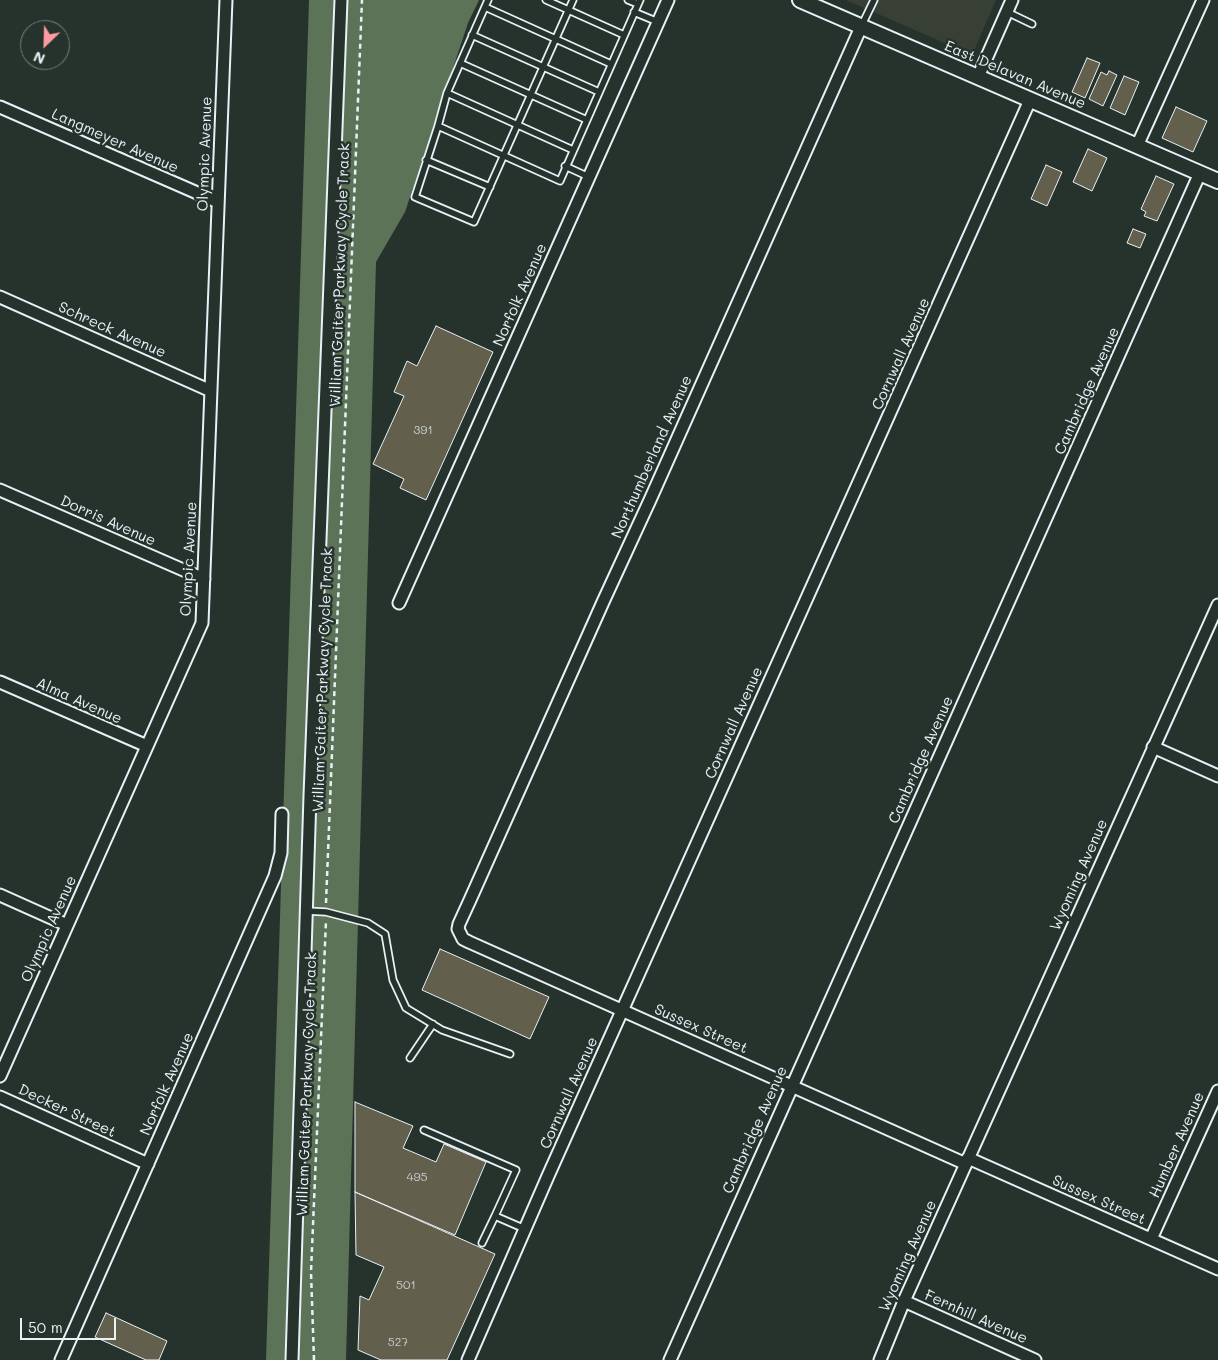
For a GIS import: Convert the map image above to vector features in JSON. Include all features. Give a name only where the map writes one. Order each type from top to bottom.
[{"type":"street","name":"Olympic Avenue","points":[[0,1076],[202,623],[226,0]]},
{"type":"street","points":[[292,1360],[306,911],[341,0]]},
{"type":"street","name":"Norfolk Avenue","points":[[399,603],[668,0]]},
{"type":"street","name":"East Delavan Avenue","points":[[800,0],[1218,181]]},
{"type":"street","points":[[978,77],[1012,0]]},
{"type":"street","points":[[1137,146],[1202,0]]},
{"type":"street","name":"Northumberland Avenue","points":[[470,900],[861,26]]},
{"type":"street","name":"Cornwall Avenue","points":[[468,1360],[622,1011],[1030,100]]},
{"type":"street","name":"Langmeyer Avenue","points":[[0,107],[218,202]]},
{"type":"street","name":"Cambridge Avenue","points":[[670,1360],[1200,173]]},
{"type":"street","name":"Schreck Avenue","points":[[0,298],[211,390]]},
{"type":"street","name":"Dorris Avenue","points":[[0,490],[204,580]]},
{"type":"street","name":"Wyoming Avenue","points":[[880,1360],[904,1301],[1218,605]]},
{"type":"street","name":"Alma Avenue","points":[[0,682],[147,746]]},
{"type":"street","points":[[1153,747],[1218,776]]},
{"type":"street","name":"Norfolk Avenue","points":[[61,1360],[275,876],[281,854],[282,814]]},
{"type":"street","points":[[0,895],[68,925]]},
{"type":"street","name":"Sussex Street","points":[[470,900],[459,924],[459,933],[463,939],[791,1086],[1152,1239],[1218,1269]]},
{"type":"street","name":"Humber Avenue","points":[[1152,1239],[1218,1091]]},
{"type":"street","name":"Decker Street","points":[[0,1097],[148,1164]]},
{"type":"street","name":"Fernhill Avenue","points":[[904,1301],[1035,1360]]},
{"type":"lane","points":[[488,0],[446,93],[438,126],[415,197],[474,222],[573,0]]},
{"type":"lane","points":[[546,0],[624,35]]},
{"type":"lane","points":[[438,126],[560,181],[639,2],[628,0]]},
{"type":"lane","points":[[861,26],[874,0]]},
{"type":"lane","points":[[485,7],[612,64]]},
{"type":"lane","points":[[634,12],[658,22]]},
{"type":"lane","points":[[1007,12],[1032,24]]},
{"type":"lane","points":[[472,35],[599,92]]},
{"type":"lane","points":[[460,63],[587,120]]},
{"type":"lane","points":[[446,93],[573,150]]},
{"type":"lane","points":[[426,160],[490,187]]},
{"type":"lane","points":[[566,166],[589,177]]},
{"type":"lane","points":[[306,911],[326,912],[368,923],[385,934],[393,980],[406,1008],[442,1030],[510,1054]]},
{"type":"lane","points":[[410,1058],[433,1024]]},
{"type":"lane","points":[[424,1130],[516,1170],[482,1243]]},
{"type":"lane","points":[[495,1216],[525,1230]]},
{"type":"path","name":"William Gaiter Parkway Cycle Track","points":[[314,1360],[311,1272],[362,0]]},
{"type":"shaded area","points":[[846,0],[996,0],[972,55]]},
{"type":"green space","points":[[309,0],[479,0],[468,23],[405,212],[376,262],[346,1360],[266,1360]]},
{"type":"building","points":[[1087,58],[1100,63],[1085,98],[1072,92]]},
{"type":"building","points":[[1109,71],[1117,75],[1103,106],[1089,99],[1101,72],[1107,75]]},
{"type":"building","points":[[1124,76],[1139,82],[1125,115],[1110,108]]},
{"type":"building","points":[[1176,107],[1207,121],[1193,152],[1162,138]]},
{"type":"building","points":[[1088,149],[1107,158],[1092,191],[1073,182]]},
{"type":"building","points":[[1046,165],[1062,172],[1047,206],[1031,199]]},
{"type":"building","points":[[1156,176],[1174,184],[1157,221],[1144,216],[1146,212],[1141,209]]},
{"type":"building","points":[[1133,229],[1146,234],[1140,248],[1127,243]]},
{"type":"building","points":[[436,326],[493,352],[426,500],[400,488],[404,479],[373,464],[404,396],[394,392],[407,361],[417,366]]},
{"type":"building","points":[[440,949],[549,997],[530,1039],[422,990]]},
{"type":"building","points":[[355,1102],[413,1126],[403,1148],[436,1162],[444,1144],[486,1162],[455,1235],[355,1192]]},
{"type":"building","points":[[355,1192],[495,1254],[447,1360],[381,1360],[358,1350],[360,1296],[369,1300],[384,1267],[356,1255]]},
{"type":"building","points":[[106,1313],[167,1341],[159,1360],[146,1360],[95,1337]]}]
